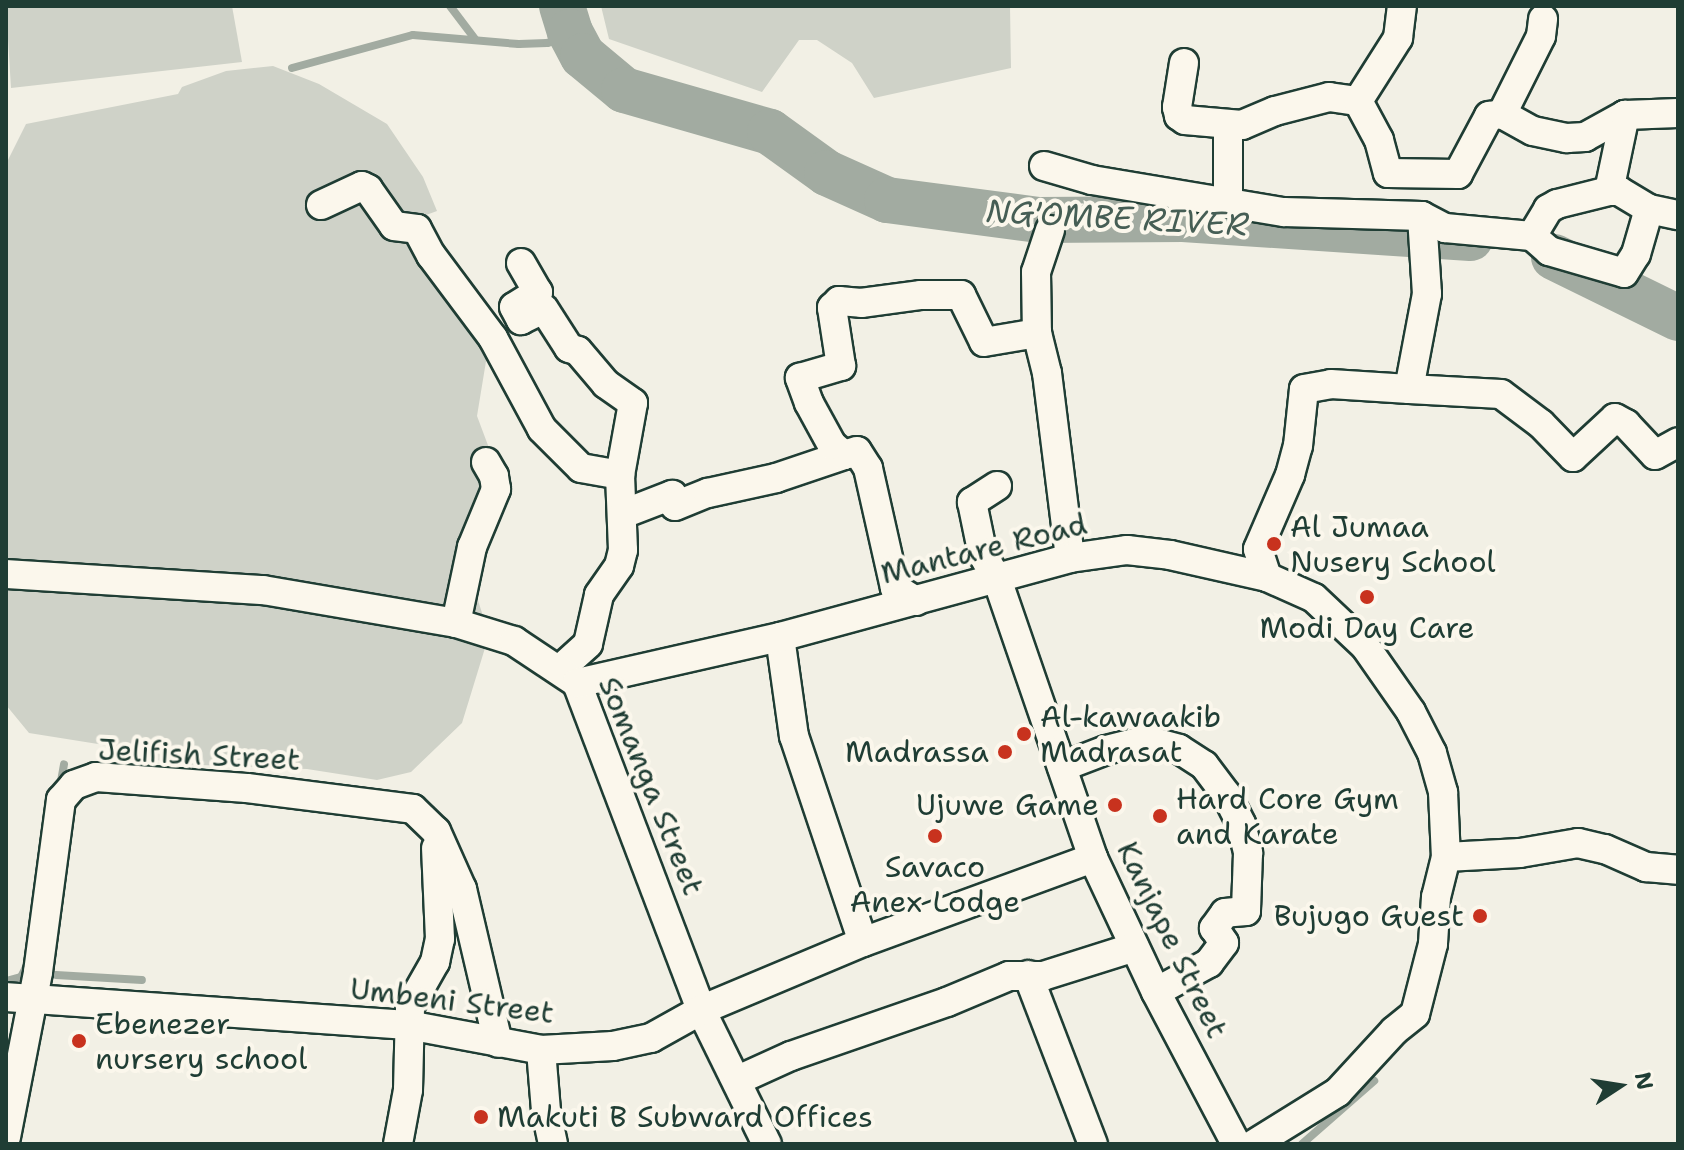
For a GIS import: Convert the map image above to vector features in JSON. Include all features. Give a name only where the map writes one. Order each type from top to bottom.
[{"type":"street","points":[[1358,101],[1398,38],[1402,6]]},
{"type":"street","points":[[1502,114],[1541,36],[1543,19]]},
{"type":"street","points":[[1184,63],[1177,107],[1179,116],[1228,125],[1254,122],[1275,111],[1329,97],[1358,101]]},
{"type":"street","points":[[1358,101],[1385,155],[1388,173],[1398,176],[1458,174],[1489,116],[1502,114],[1533,131],[1567,138],[1585,137],[1625,115],[1678,113]]},
{"type":"street","points":[[1609,191],[1625,115]]},
{"type":"street","points":[[1228,125],[1228,202]]},
{"type":"street","points":[[1044,166],[1092,180],[1284,212],[1422,216],[1445,228],[1532,236],[1549,251],[1624,273],[1636,254],[1649,209]]},
{"type":"street","points":[[321,205],[362,186],[368,189],[394,226],[417,229],[431,255],[493,338],[542,429],[581,468],[620,475]]},
{"type":"street","points":[[1532,236],[1548,209],[1609,191],[1619,191],[1649,209],[1678,215]]},
{"type":"street","points":[[1409,389],[1427,294],[1422,216]]},
{"type":"street","points":[[1050,230],[1036,272],[1037,333],[1047,373],[1070,558]]},
{"type":"street","points":[[521,263],[538,292],[514,307],[521,320],[544,309],[569,348],[578,351],[606,384],[633,403],[620,475],[623,550],[619,566],[599,595],[588,644],[568,677]]},
{"type":"street","points":[[844,455],[832,445],[809,403],[800,378],[841,366],[832,308],[839,301],[874,303],[921,295],[961,295],[984,342],[1037,333]]},
{"type":"street","points":[[1267,577],[1258,549],[1290,475],[1298,446],[1304,389],[1331,384],[1501,394],[1533,417],[1573,457],[1615,418],[1626,424],[1655,455],[1678,442]]},
{"type":"street","points":[[623,514],[672,495],[675,506],[708,493],[776,478],[857,451],[868,468],[895,588],[916,601]]},
{"type":"street","points":[[456,623],[472,547],[496,489],[494,476],[486,462]]},
{"type":"street","name":"Kanjape Street","points":[[997,486],[972,502],[983,555],[997,579],[1093,858],[1156,992],[1236,1144]]},
{"type":"street","name":"Mantare Road","points":[[568,677],[780,637],[1070,558],[1127,550],[1170,555],[1267,577],[1314,598],[1365,646],[1393,682],[1432,753],[1443,792],[1446,857],[1436,897],[1433,944],[1415,1014],[1394,1031],[1338,1092],[1254,1144]]},
{"type":"street","name":"Somanga Street","points":[[6,574],[263,590],[456,623],[514,641],[568,677],[701,1010],[767,1144]]},
{"type":"street","points":[[780,637],[794,736],[863,942]]},
{"type":"street","points":[[1062,767],[1106,750],[1146,740],[1179,749],[1204,765],[1226,794],[1241,824],[1248,853],[1246,911],[1225,913],[1214,928],[1224,943],[1209,963],[1156,992]]},
{"type":"street","name":"Jelifish Street","points":[[6,1137],[18,999],[38,972],[61,800],[74,785],[96,777],[247,788],[413,809],[436,831],[462,889],[498,1043]]},
{"type":"street","points":[[398,1144],[408,1090],[410,1006],[435,962],[440,939],[436,831]]},
{"type":"street","points":[[1446,857],[1512,854],[1578,843],[1605,849],[1646,867],[1678,870]]},
{"type":"street","name":"Umbeni Street","points":[[18,999],[408,1025],[541,1050],[633,1043],[651,1038],[701,1010],[863,942],[1093,858]]},
{"type":"street","points":[[738,1080],[791,1056],[947,1002],[1009,976],[1043,976],[1135,947]]},
{"type":"street","points":[[1028,975],[1093,1144]]},
{"type":"street","points":[[541,1050],[546,1111],[553,1144]]},
{"type":"shaded area","points":[[6,6],[232,6],[242,62],[11,88]]},
{"type":"shaded area","points":[[601,6],[1010,6],[1011,68],[874,98],[852,63],[817,40],[799,40],[762,92],[609,39]]},
{"type":"shaded area","points":[[273,66],[319,84],[387,124],[423,177],[437,211],[407,222],[490,337],[477,416],[495,464],[476,594],[489,635],[462,723],[411,772],[377,780],[307,769],[172,764],[98,744],[29,733],[6,705],[6,164],[26,124],[178,94],[182,87],[226,71]]},
{"type":"waterway","points":[[450,6],[475,39]]},
{"type":"waterway","name":"NG'OMBE RIVER","points":[[562,6],[570,32],[583,56],[624,90],[770,132],[827,173],[887,200],[1039,220],[1183,219],[1470,238]]},
{"type":"waterway","points":[[292,68],[413,35],[519,44],[547,43],[563,39],[570,32]]},
{"type":"waterway","name":"NG'OMBE RIVER","points":[[1554,257],[1678,318]]},
{"type":"waterway","points":[[60,787],[64,764]]},
{"type":"waterway","points":[[6,981],[21,977],[27,965]]},
{"type":"waterway","points":[[56,975],[142,980]]},
{"type":"waterway","points":[[1302,1144],[1374,1081]]},
{"type":"place","name":"Al Jumaa Nusery School","points":[[1274,544]]},
{"type":"place","name":"Modi Day Care","points":[[1367,597]]},
{"type":"place","name":"Al-kawaakib Madrasat","points":[[1024,734]]},
{"type":"place","name":"Madrassa","points":[[1005,752]]},
{"type":"place","name":"Ujuwe Game","points":[[1115,805]]},
{"type":"place","name":"Hard Core Gym and Karate","points":[[1160,816]]},
{"type":"place","name":"Savaco Anex Lodge","points":[[935,836]]},
{"type":"place","name":"Bujugo Guest","points":[[1480,916]]},
{"type":"place","name":"Ebenezer nursery school","points":[[79,1041]]},
{"type":"place","name":"Makuti B Subward Offices","points":[[481,1117]]}]
